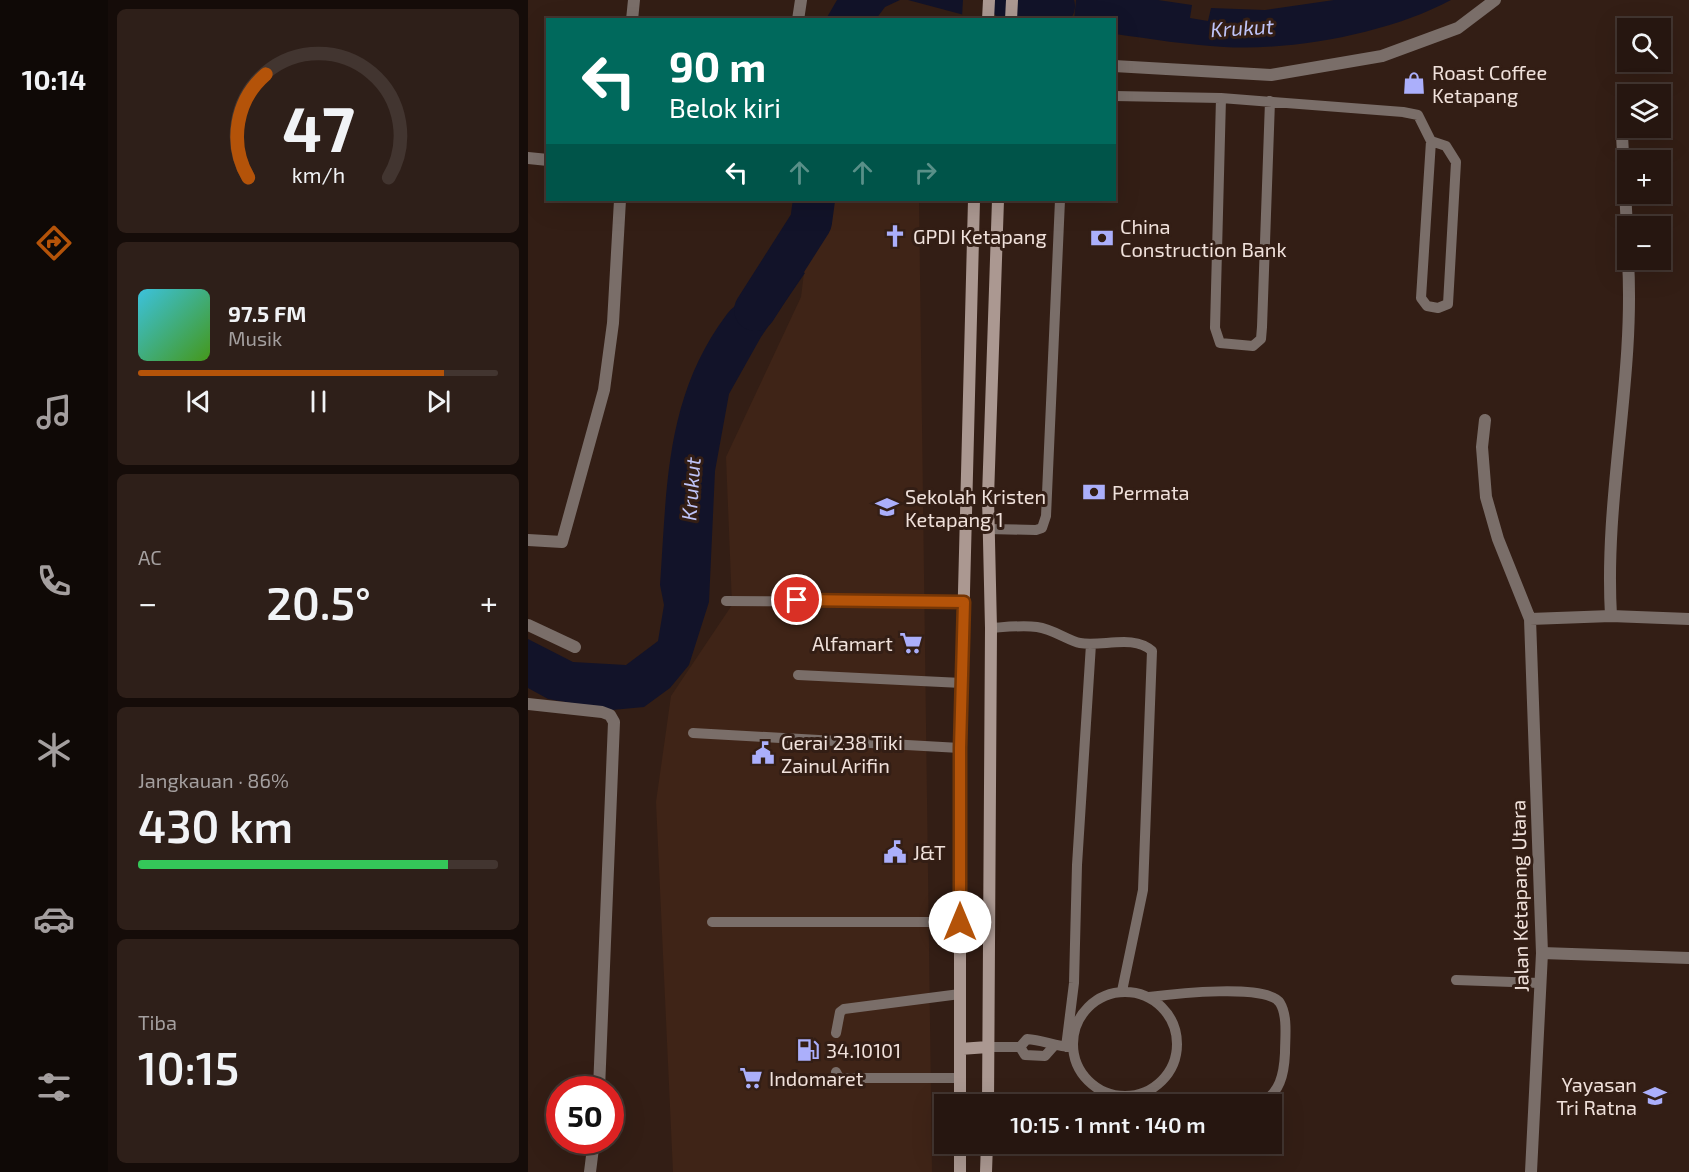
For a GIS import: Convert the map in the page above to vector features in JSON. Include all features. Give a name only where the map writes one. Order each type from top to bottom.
[{"type":"main road","points":[[988,18],[989,0]]},
{"type":"main road","points":[[1011,18],[1012,0]]},
{"type":"main road","points":[[960,1094],[960,748],[974,201]]},
{"type":"main road","points":[[988,1094],[991,628],[988,529],[999,201]]},
{"type":"main road","points":[[960,1049],[988,1047]]},
{"type":"main road","points":[[960,1154],[960,1172]]},
{"type":"main road","points":[[986,1172],[987,1154]]},
{"type":"street","points":[[632,18],[634,0]]},
{"type":"street","points":[[798,18],[801,0]]},
{"type":"street","points":[[1116,66],[1271,75],[1292,74],[1382,56],[1458,28],[1495,0]]},
{"type":"street","points":[[1621,138],[1626,216]]},
{"type":"street","points":[[528,158],[546,160]]},
{"type":"street","points":[[528,540],[562,542],[604,390],[613,323],[620,201]]},
{"type":"street","points":[[1611,616],[1610,544],[1615,467],[1625,388],[1628,270]]},
{"type":"street","name":"Jalan Ketapang Utara","points":[[1485,420],[1482,447],[1486,497],[1498,539],[1530,619],[1542,953],[1531,1172]]},
{"type":"street","points":[[1530,619],[1611,616],[1689,619]]},
{"type":"street","points":[[528,625],[576,647]]},
{"type":"street","points":[[528,704],[607,713],[612,718],[615,729],[607,843],[605,992],[600,1076]]},
{"type":"street","points":[[1542,953],[1689,958]]},
{"type":"street","points":[[590,1172],[592,1154]]},
{"type":"lane","points":[[1116,96],[1221,98],[1411,112],[1422,121],[1431,141],[1422,298],[1427,306],[1438,308],[1448,304],[1456,162],[1446,146],[1431,141]]},
{"type":"lane","points":[[1221,98],[1216,338],[1224,344],[1253,346],[1261,339],[1270,101]]},
{"type":"lane","points":[[988,529],[1036,530],[1042,528],[1046,516],[1060,201]]},
{"type":"lane","points":[[726,601],[964,602]]},
{"type":"lane","points":[[991,628],[1037,627],[1066,635],[1078,643],[1115,642],[1142,645],[1149,648],[1153,654],[1143,890],[1122,992]]},
{"type":"lane","points":[[1090,644],[1077,865],[1070,1047],[1082,1073],[1091,1084],[1111,1094]]},
{"type":"lane","points":[[798,675],[962,682]]},
{"type":"lane","points":[[693,733],[960,748]]},
{"type":"lane","points":[[712,922],[960,922]]},
{"type":"lane","points":[[1456,980],[1541,983]]},
{"type":"lane","points":[[1070,1047],[1084,1012],[1097,1000],[1122,992],[1149,997],[1245,991],[1276,997],[1281,1004],[1286,1026],[1285,1066],[1273,1094]]},
{"type":"lane","points":[[836,1033],[840,1012],[844,1009],[960,994]]},
{"type":"lane","points":[[1140,1094],[1155,1088],[1165,1079],[1177,1054],[1178,1041],[1172,1021],[1160,1005],[1149,997]]},
{"type":"lane","points":[[988,1047],[1020,1047],[1027,1039],[1046,1040],[1053,1047],[1070,1047]]},
{"type":"lane","points":[[1020,1047],[1025,1055],[1045,1056],[1053,1047]]},
{"type":"lane","points":[[836,1072],[839,1078],[960,1077]]},
{"type":"shaded area","points":[[813,201],[919,201],[932,1172],[673,1172],[656,802],[671,696],[732,605],[726,457],[801,297]]},
{"type":"water","points":[[837,0],[900,0],[885,7],[877,18],[827,18]]},
{"type":"water","points":[[908,0],[979,0],[979,18]]},
{"type":"water","points":[[1076,0],[1158,0],[1192,5],[1190,18],[1208,21],[1211,8],[1265,10],[1334,0],[1451,0],[1427,12],[1371,30],[1310,43],[1280,46],[1224,47],[1116,34],[1116,18],[1074,18]]},
{"type":"water","points":[[779,258],[805,273],[761,337],[729,394],[715,471],[709,602],[689,665],[670,688],[644,707],[612,710],[548,699],[528,688],[528,639],[573,662],[626,665],[658,641],[664,605],[660,585],[668,478],[680,410],[691,377],[707,345],[727,314],[759,289]]},
{"type":"pier","points":[[963,0],[982,0],[981,18],[962,17]]},
{"type":"waterway","name":"Krukut","points":[[1010,0],[1054,6]]},
{"type":"waterway","name":"Krukut","points":[[755,310],[811,222],[814,201]]},
{"type":"place","name":"Roast Coffee Ketapang","points":[[1414,83]]},
{"type":"place","name":"GPDI Ketapang","points":[[895,236]]},
{"type":"place","name":"China Construction Bank","points":[[1102,238]]},
{"type":"place","name":"Permata","points":[[1094,492]]},
{"type":"place","name":"Sekolah Kristen Ketapang 1","points":[[887,507]]},
{"type":"place","name":"Alfamart","points":[[911,643]]},
{"type":"place","name":"Gerai 238 Tiki Zainul Arifin","points":[[763,753]]},
{"type":"place","name":"J&T","points":[[895,852]]},
{"type":"place","name":"34.10101","points":[[808,1050]]},
{"type":"place","name":"Indomaret","points":[[751,1078]]},
{"type":"place","name":"Yayasan Tri Ratna","points":[[1655,1096]]},
{"type":"route","points":[[797,600],[964,602],[960,748],[960,922]]}]
